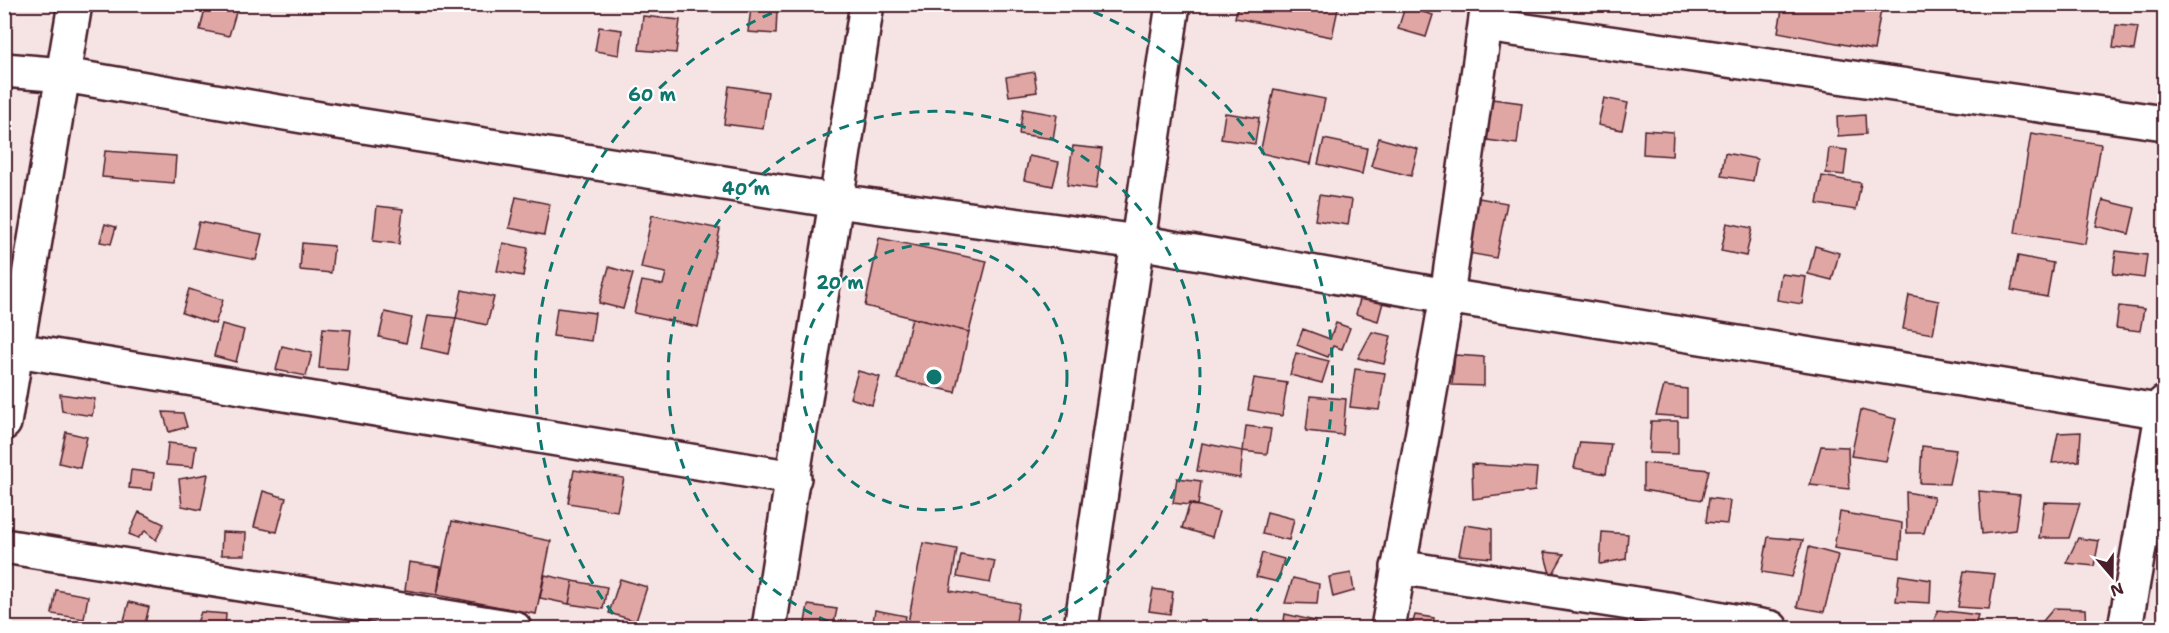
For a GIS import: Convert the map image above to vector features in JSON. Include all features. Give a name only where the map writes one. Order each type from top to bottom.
[{"type":"street","points":[[4,423],[75,4]]},
{"type":"street","points":[[769,628],[867,4]]},
{"type":"street","points":[[1081,628],[1173,4]]},
{"type":"street","points":[[1388,628],[1447,296],[1487,15],[2164,123]]},
{"type":"street","points":[[4,70],[64,75],[326,120],[837,201],[1138,242],[1447,296],[2164,409],[2125,628]]},
{"type":"street","points":[[17,350],[794,478]]},
{"type":"street","points":[[4,546],[514,628]]},
{"type":"street","points":[[1398,567],[1666,619],[1771,628]]},
{"type":"building","points":[[206,4],[220,4],[237,9],[229,36],[200,30]]},
{"type":"building","points":[[1238,4],[1339,4],[1332,37],[1235,18]]},
{"type":"building","points":[[1783,4],[1882,4],[1874,50],[1778,32]]},
{"type":"building","points":[[1894,4],[1928,4],[1925,12]]},
{"type":"building","points":[[1405,7],[1433,15],[1426,37],[1398,29]]},
{"type":"building","points":[[751,8],[777,10],[776,34],[748,32]]},
{"type":"building","points":[[643,16],[680,20],[676,53],[639,50]]},
{"type":"building","points":[[2116,25],[2138,27],[2134,50],[2113,48]]},
{"type":"building","points":[[599,27],[622,30],[619,55],[595,51]]},
{"type":"building","points":[[1034,72],[1037,92],[1009,96],[1006,77]]},
{"type":"building","points":[[729,86],[768,92],[763,129],[724,124]]},
{"type":"building","points":[[1274,89],[1325,99],[1311,164],[1260,153]]},
{"type":"building","points":[[1604,98],[1628,103],[1622,130],[1598,125]]},
{"type":"building","points":[[1492,99],[1522,103],[1517,144],[1487,140]]},
{"type":"building","points":[[1023,109],[1057,115],[1053,139],[1019,134]]},
{"type":"building","points":[[1225,113],[1259,118],[1255,144],[1221,139]]},
{"type":"building","points":[[1865,115],[1866,134],[1838,136],[1837,117]]},
{"type":"building","points":[[1644,130],[1673,132],[1672,156],[1643,154]]},
{"type":"building","points":[[2031,133],[2101,144],[2085,244],[2015,233]]},
{"type":"building","points":[[1379,138],[1418,149],[1411,176],[1371,166]]},
{"type":"building","points":[[1324,139],[1367,148],[1362,174],[1318,164]]},
{"type":"building","points":[[1073,146],[1102,149],[1096,189],[1067,185]]},
{"type":"building","points":[[1829,148],[1847,150],[1844,175],[1826,173]]},
{"type":"building","points":[[105,151],[176,156],[174,183],[102,177]]},
{"type":"building","points":[[1725,153],[1757,159],[1753,181],[1721,176]]},
{"type":"building","points":[[1029,156],[1059,162],[1053,186],[1024,180]]},
{"type":"building","points":[[1822,176],[1861,183],[1856,210],[1817,204]]},
{"type":"building","points":[[1319,195],[1352,200],[1348,225],[1315,220]]},
{"type":"building","points":[[516,197],[550,204],[544,235],[509,228]]},
{"type":"building","points":[[1479,198],[1507,203],[1496,258],[1468,253]]},
{"type":"building","points":[[2103,200],[2135,208],[2129,234],[2096,226]]},
{"type":"building","points":[[377,206],[403,209],[399,244],[373,241]]},
{"type":"building","points":[[652,215],[720,229],[698,327],[634,313],[642,281],[663,285],[666,273],[641,268]]},
{"type":"building","points":[[199,222],[262,234],[256,260],[193,248]]},
{"type":"building","points":[[1727,223],[1752,228],[1746,256],[1721,251]]},
{"type":"building","points":[[105,224],[116,227],[111,244],[100,242]]},
{"type":"building","points":[[879,238],[987,261],[969,332],[865,306]]},
{"type":"building","points":[[302,243],[334,246],[331,273],[300,270]]},
{"type":"building","points":[[503,243],[528,248],[523,276],[497,271]]},
{"type":"building","points":[[1815,246],[1839,253],[1832,280],[1808,274]]},
{"type":"building","points":[[2116,251],[2147,255],[2144,278],[2113,274]]},
{"type":"building","points":[[2018,256],[2053,263],[2047,297],[2011,290]]},
{"type":"building","points":[[609,267],[633,274],[623,309],[599,303]]},
{"type":"building","points":[[1781,274],[1806,277],[1802,304],[1777,300]]},
{"type":"building","points":[[1364,285],[1386,291],[1378,321],[1356,314]]},
{"type":"building","points":[[189,289],[223,300],[215,324],[182,313]]},
{"type":"building","points":[[462,290],[494,297],[487,325],[456,318]]},
{"type":"building","points":[[1909,295],[1939,301],[1933,334],[1903,329]]},
{"type":"building","points":[[2119,306],[2144,309],[2140,331],[2116,328]]},
{"type":"building","points":[[557,308],[595,313],[591,341],[553,336]]},
{"type":"building","points":[[385,312],[412,318],[406,343],[379,337]]},
{"type":"building","points":[[428,315],[456,318],[448,354],[421,348]]},
{"type":"building","points":[[912,318],[969,332],[955,392],[897,379]]},
{"type":"building","points":[[1336,323],[1350,328],[1342,349],[1333,346],[1328,357],[1297,345],[1303,329],[1330,339]]},
{"type":"building","points":[[222,324],[244,330],[236,362],[214,356]]},
{"type":"building","points":[[323,328],[351,330],[347,370],[319,368]]},
{"type":"building","points":[[1372,332],[1391,336],[1384,364],[1358,358]]},
{"type":"building","points":[[282,346],[312,353],[306,376],[276,370]]},
{"type":"building","points":[[1296,353],[1329,361],[1322,383],[1290,375]]},
{"type":"building","points":[[1455,355],[1484,357],[1484,386],[1452,385]]},
{"type":"building","points":[[1355,369],[1385,373],[1379,410],[1350,407]]},
{"type":"building","points":[[858,371],[880,377],[872,405],[850,398]]},
{"type":"building","points":[[1254,378],[1287,383],[1282,416],[1248,410]]},
{"type":"building","points":[[1664,386],[1687,389],[1687,417],[1656,415]]},
{"type":"building","points":[[60,394],[95,399],[92,416],[62,411]]},
{"type":"building","points":[[1310,396],[1346,399],[1343,435],[1306,431]]},
{"type":"building","points":[[1861,410],[1896,419],[1886,461],[1851,456]]},
{"type":"building","points":[[163,412],[183,413],[187,427],[169,432]]},
{"type":"building","points":[[1651,421],[1678,421],[1678,454],[1649,453]]},
{"type":"building","points":[[1246,426],[1271,429],[1267,454],[1243,451]]},
{"type":"building","points":[[66,432],[87,437],[80,468],[59,463]]},
{"type":"building","points":[[2081,432],[2079,461],[2052,463],[2058,433]]},
{"type":"building","points":[[1580,442],[1611,444],[1606,474],[1574,468]]},
{"type":"building","points":[[168,443],[196,446],[193,467],[166,465]]},
{"type":"building","points":[[1202,443],[1243,451],[1240,478],[1197,471]]},
{"type":"building","points":[[1821,446],[1848,447],[1849,489],[1810,485]]},
{"type":"building","points":[[1922,446],[1956,450],[1949,484],[1920,483]]},
{"type":"building","points":[[1643,463],[1709,470],[1702,500],[1643,490]]},
{"type":"building","points":[[1472,464],[1537,468],[1535,491],[1473,499]]},
{"type":"building","points":[[131,470],[154,473],[152,490],[129,488]]},
{"type":"building","points":[[574,470],[624,478],[617,511],[568,503]]},
{"type":"building","points":[[208,474],[201,510],[182,506],[179,479]]},
{"type":"building","points":[[1177,478],[1201,481],[1198,506],[1173,503]]},
{"type":"building","points":[[263,491],[286,498],[277,532],[254,527]]},
{"type":"building","points":[[1979,491],[2020,495],[2015,530],[1982,534]]},
{"type":"building","points":[[1906,492],[1934,497],[1924,533],[1907,533]]},
{"type":"building","points":[[1709,498],[1730,501],[1727,524],[1706,522]]},
{"type":"building","points":[[2044,502],[2080,503],[2069,538],[2039,538]]},
{"type":"building","points":[[1190,503],[1219,512],[1212,537],[1182,528]]},
{"type":"building","points":[[139,512],[164,524],[156,540],[145,531],[138,538],[129,534]]},
{"type":"building","points":[[1267,512],[1294,519],[1289,540],[1262,534]]},
{"type":"building","points":[[1840,512],[1902,523],[1900,558],[1834,548]]},
{"type":"building","points":[[452,521],[551,541],[536,614],[437,595]]},
{"type":"building","points":[[1465,525],[1492,529],[1492,558],[1459,555]]},
{"type":"building","points":[[222,532],[246,533],[245,555],[221,555]]},
{"type":"building","points":[[1602,532],[1628,534],[1626,559],[1600,564]]},
{"type":"building","points":[[1768,537],[1803,540],[1792,577],[1762,572]]},
{"type":"building","points":[[2078,538],[2099,541],[2094,566],[2066,563]]},
{"type":"building","points":[[923,543],[957,549],[950,591],[1019,603],[1015,628],[907,628]]},
{"type":"building","points":[[1809,547],[1838,555],[1824,612],[1797,607]]},
{"type":"building","points":[[1544,552],[1564,554],[1551,577]]},
{"type":"building","points":[[1262,553],[1284,559],[1278,582],[1256,577]]},
{"type":"building","points":[[961,555],[995,561],[990,583],[957,577]]},
{"type":"building","points":[[409,562],[441,567],[437,595],[405,590]]},
{"type":"building","points":[[1964,571],[1995,574],[1989,609],[1958,607]]},
{"type":"building","points":[[1351,573],[1354,591],[1333,597],[1329,577]]},
{"type":"building","points":[[545,575],[573,581],[569,604],[540,598]]},
{"type":"building","points":[[1899,575],[1931,580],[1930,603],[1896,601]]},
{"type":"building","points":[[1293,578],[1319,584],[1317,604],[1285,603]]},
{"type":"building","points":[[620,579],[647,587],[636,621],[609,613]]},
{"type":"building","points":[[573,581],[607,587],[603,609],[569,604]]},
{"type":"building","points":[[1153,589],[1173,592],[1170,614],[1149,611]]},
{"type":"building","points":[[56,590],[88,596],[84,619],[52,614]]},
{"type":"building","points":[[129,602],[149,607],[144,628],[122,628]]},
{"type":"building","points":[[808,605],[837,609],[833,628],[804,628]]},
{"type":"building","points":[[2054,608],[2085,609],[2086,628],[2037,628]]},
{"type":"building","points":[[875,610],[906,616],[903,628],[872,628]]},
{"type":"building","points":[[1938,610],[1978,615],[1974,628],[1931,628]]},
{"type":"building","points":[[201,612],[226,614],[225,628],[195,628]]},
{"type":"building","points":[[1285,614],[1315,621],[1314,628],[1283,628]]},
{"type":"building","points":[[1415,615],[1434,618],[1433,628],[1411,628]]},
{"type":"building","points":[[1448,621],[1475,626],[1475,628],[1444,628]]}]
